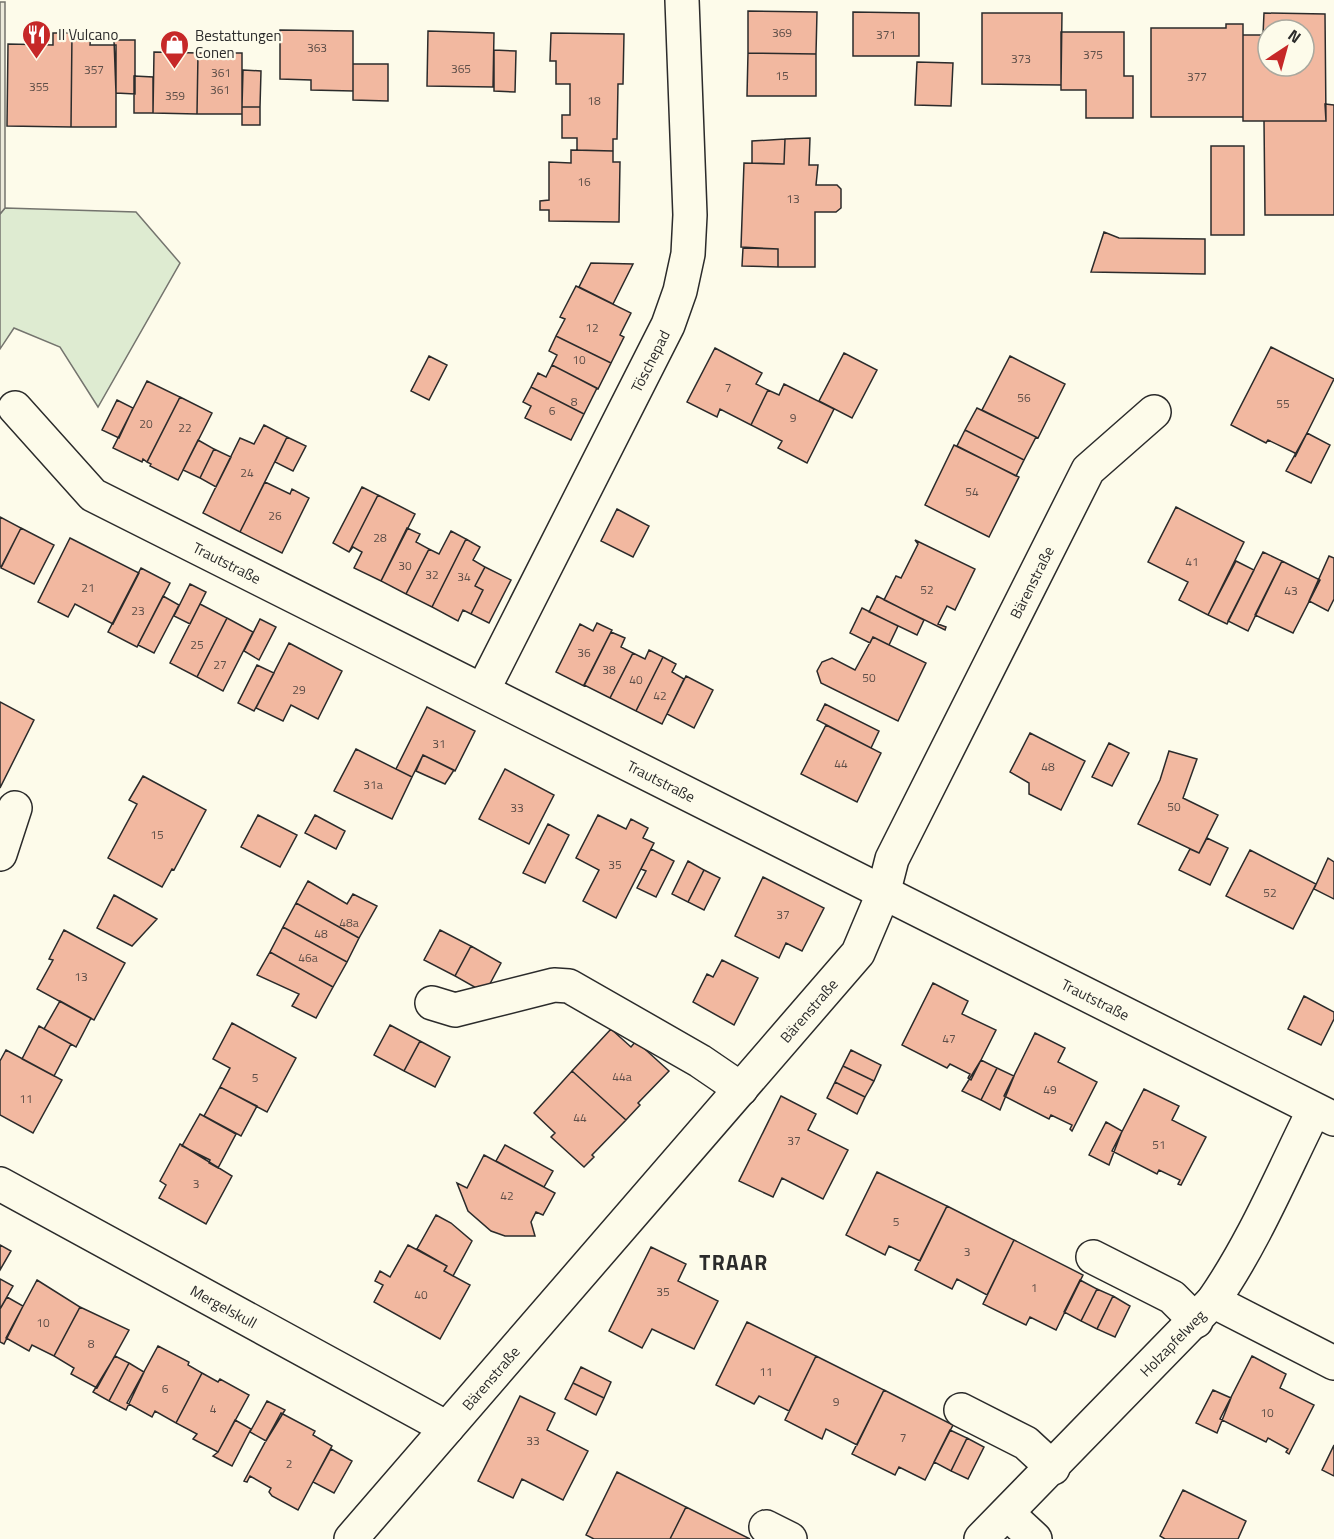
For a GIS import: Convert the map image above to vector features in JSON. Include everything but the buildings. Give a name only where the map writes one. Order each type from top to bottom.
[{"type":"street","name":"Töschepad","points":[[483,690],[668,325],[680,291],[688,254],[690,215],[682,0]]},
{"type":"street","name":"Trautstraße","points":[[15,408],[93,495],[1324,1114]]},
{"type":"street","name":"Bärenstraße","points":[[351,1539],[858,952],[883,894],[892,859],[1088,470],[1154,412]]},
{"type":"street","points":[[0,854],[15,808]]},
{"type":"street","points":[[432,1003],[455,1010],[554,985],[569,986],[700,1061],[741,1089]]},
{"type":"street","name":"Holzapfelweg","points":[[981,1539],[1205,1311],[1247,1247],[1324,1114]]},
{"type":"street","name":"Mergelskull","points":[[0,1184],[447,1428]]},
{"type":"street","points":[[1093,1257],[1172,1298],[1334,1363]]},
{"type":"street","points":[[961,1410],[1026,1443],[1053,1468]]},
{"type":"street","points":[[1007,1513],[1035,1539]]},
{"type":"green space","points":[[5,208],[136,212],[180,263],[98,407],[60,347],[14,328],[0,349],[0,214]]},
{"type":"shaded area","points":[[0,2],[5,2],[5,208],[0,214]]},
{"type":"place","name":"Il Vulcano","points":[[37,60]]},
{"type":"place","name":"Bestattungen Conen","points":[[174,70]]},
{"type":"district","name":"TRAAR","points":[[734,1262]]}]
